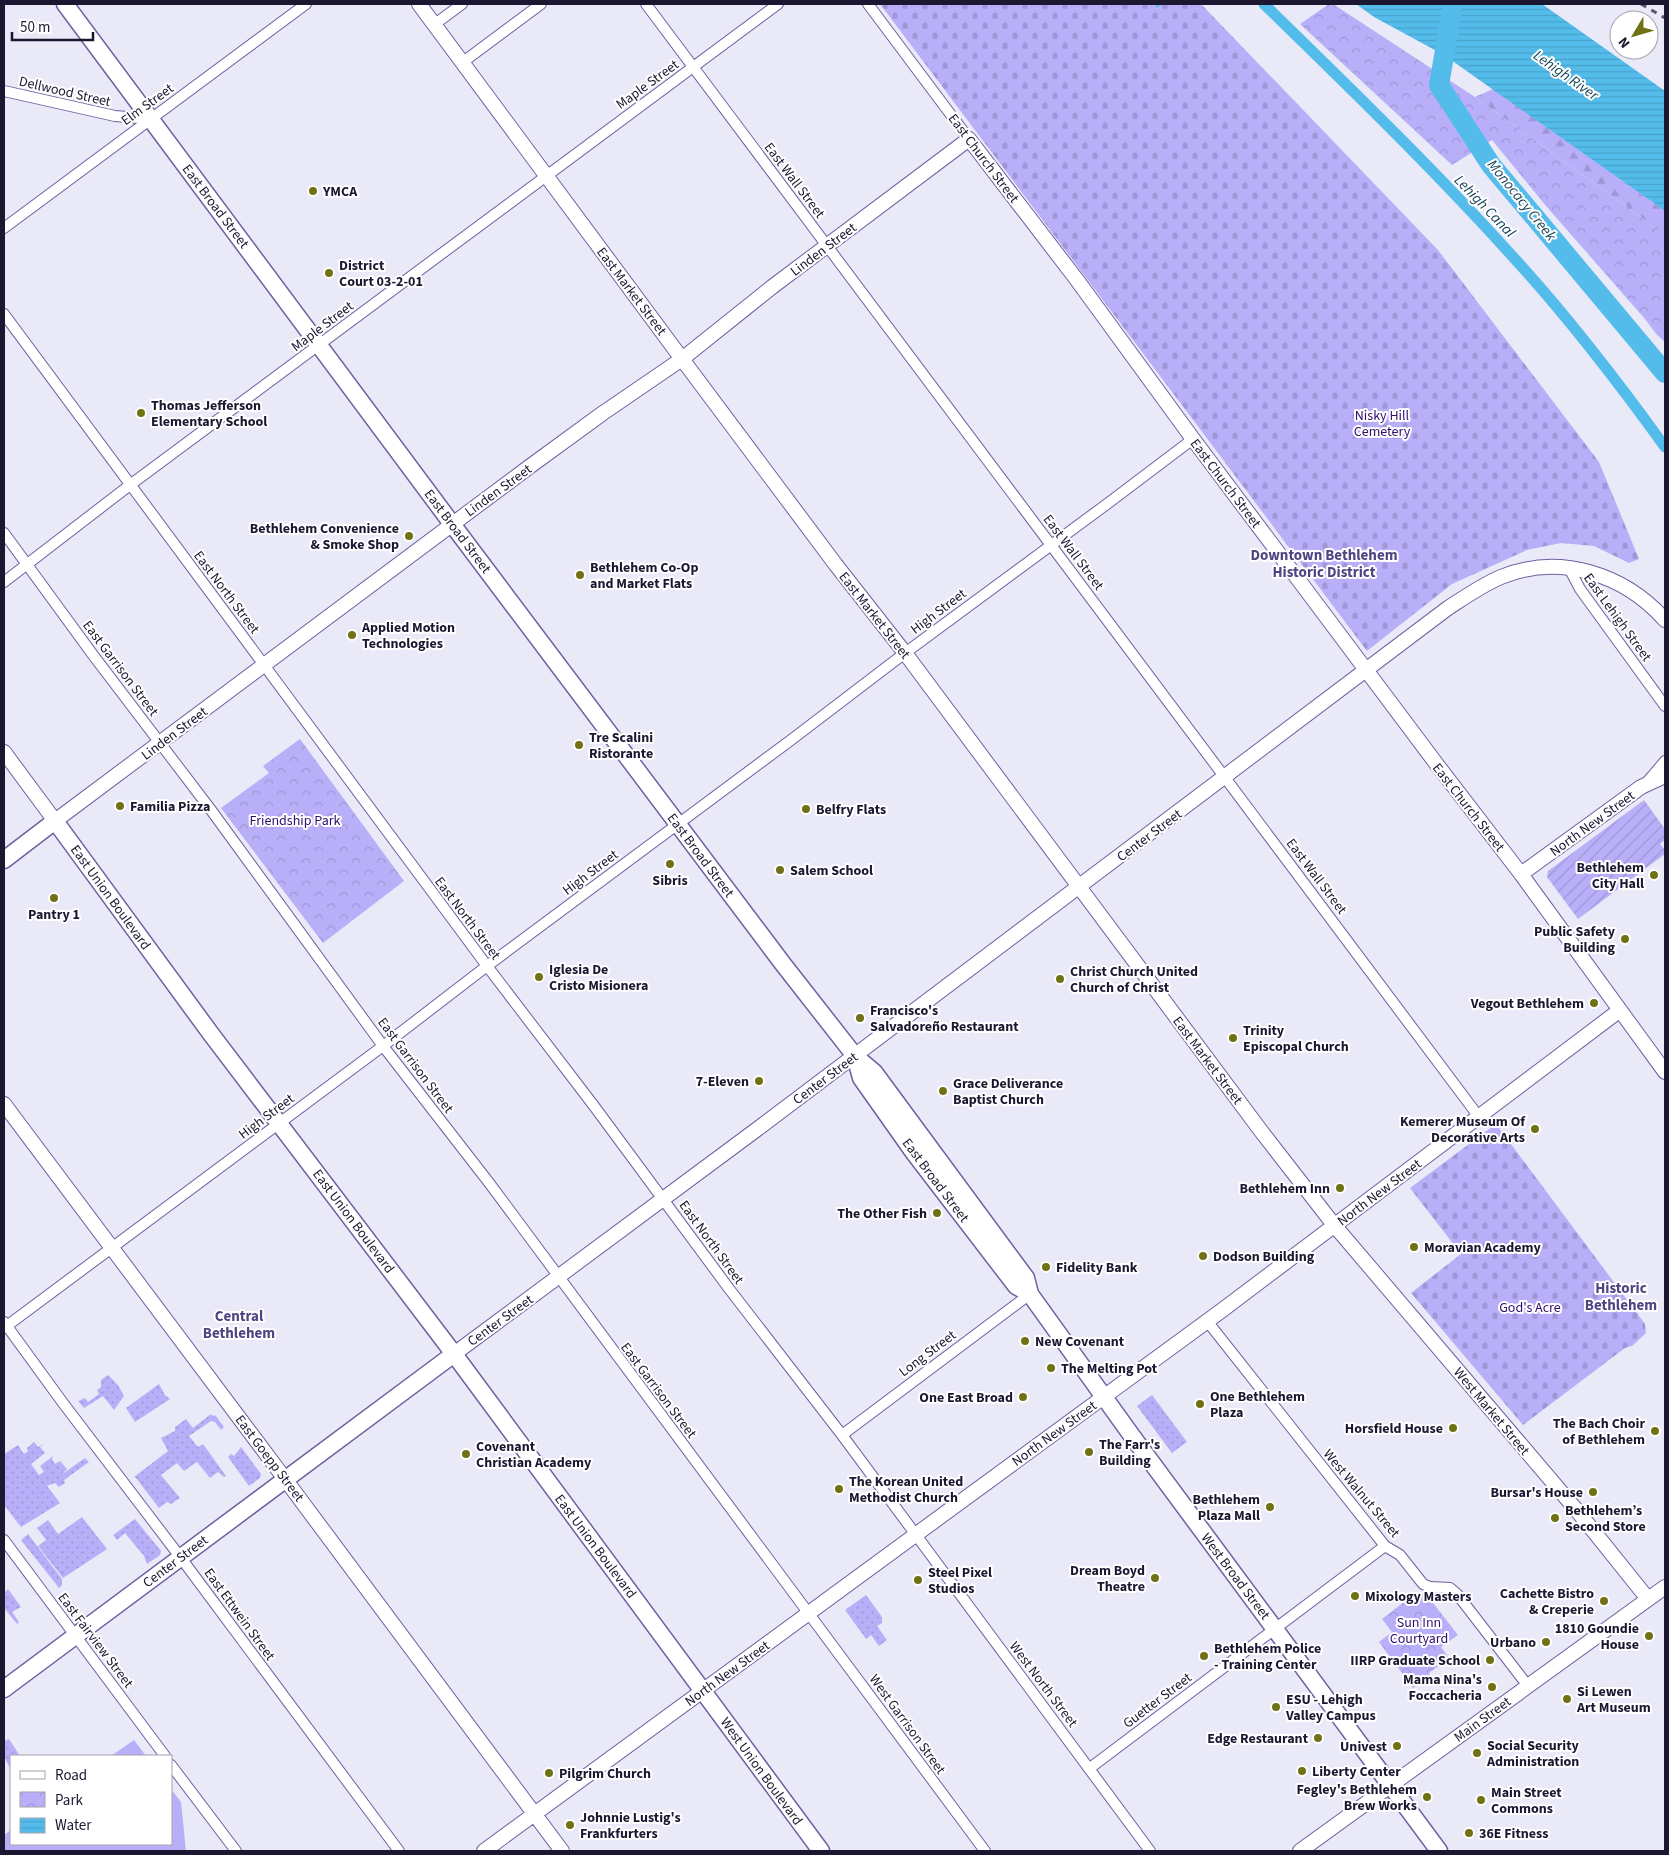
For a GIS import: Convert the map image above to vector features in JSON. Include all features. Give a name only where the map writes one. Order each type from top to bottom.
[{"type":"main road","name":"East Broad Street","points":[[65,4],[320,344],[452,524],[783,964],[855,1056],[874,1072],[1026,1278],[1030,1294],[1104,1398]]},
{"type":"main road","name":"Linden Street","points":[[4,860],[55,821]]},
{"type":"main road","name":"East Union Boulevard","points":[[55,821],[703,1690]]},
{"type":"main road","name":"Center Street","points":[[4,1689],[454,1354]]},
{"type":"main road","name":"West Broad Street","points":[[1104,1398],[1439,1851]]},
{"type":"main road","name":"West Union Boulevard","points":[[703,1690],[821,1851]]},
{"type":"street","name":"Elm Street","points":[[4,228],[306,4]]},
{"type":"street","name":"East Market Street","points":[[419,4],[836,565],[904,653],[1261,1131],[1334,1225]]},
{"type":"street","points":[[435,24],[462,4]]},
{"type":"street","points":[[463,62],[542,4]]},
{"type":"street","name":"East Wall Street","points":[[646,4],[1479,1117]]},
{"type":"street","name":"Maple Street","points":[[4,582],[130,485],[778,4]]},
{"type":"street","name":"East Church Street","points":[[868,4],[1077,280],[1366,670],[1521,874],[1665,1072]]},
{"type":"street","name":"Dellwood Street","points":[[4,91],[115,116],[151,118]]},
{"type":"street","name":"Linden Street","points":[[55,821],[452,524],[603,413],[682,359],[969,139]]},
{"type":"street","name":"East North Street","points":[[4,314],[487,966],[730,1290],[842,1435],[915,1535]]},
{"type":"street","name":"High Street","points":[[5,1326],[280,1123],[904,653],[1193,439]]},
{"type":"street","name":"East Garrison Street","points":[[4,533],[383,1046],[490,1184],[809,1613]]},
{"type":"street","name":"Center Street","points":[[454,1354],[664,1200],[1448,608],[1487,584],[1501,577],[1528,569],[1550,567],[1591,572],[1618,583],[1644,600],[1665,620]]},
{"type":"street","name":"East Lehigh Street","points":[[1569,568],[1580,589],[1665,706]]},
{"type":"street","name":"East Union Boulevard","points":[[4,752],[55,821]]},
{"type":"street","points":[[1642,787],[1665,761]]},
{"type":"street","name":"North New Street","points":[[1521,874],[1642,787],[1665,776]]},
{"type":"street","name":"North New Street","points":[[484,1851],[1104,1398],[1620,1010]]},
{"type":"street","name":"East Goepp Street","points":[[4,1104],[286,1479],[562,1851]]},
{"type":"street","name":"West Market Street","points":[[1334,1225],[1579,1513],[1648,1599]]},
{"type":"street","name":"Long Street","points":[[842,1435],[1030,1294]]},
{"type":"street","name":"West Walnut Street","points":[[1207,1321],[1385,1546],[1400,1555],[1423,1584],[1430,1587],[1450,1588],[1457,1594],[1528,1686]]},
{"type":"street","name":"East Ettwein Street","points":[[5,1326],[400,1851]]},
{"type":"street","name":"West North Street","points":[[915,1535],[1150,1851]]},
{"type":"street","name":"East Fairview Street","points":[[4,1540],[164,1755]]},
{"type":"street","name":"Guetter Street","points":[[1090,1768],[1385,1546]]},
{"type":"street","name":"Main Street","points":[[1300,1851],[1665,1587]]},
{"type":"street","name":"West Garrison Street","points":[[809,1613],[985,1851]]},
{"type":"street","points":[[172,1765],[236,1851]]},
{"type":"green space","name":"Nisky Hill Cemetery","points":[[880,4],[1201,4],[1438,250],[1599,462],[1639,559],[1629,563],[1594,546],[1561,543],[1527,550],[1452,584],[1367,651]]},
{"type":"green space","points":[[1329,4],[1333,4],[1475,97],[1665,235],[1665,342],[1546,206],[1492,140],[1452,165],[1300,24]]},
{"type":"green space","points":[[1493,89],[1665,211],[1665,235],[1475,97]]},
{"type":"green space","name":"Friendship Park","points":[[300,739],[404,881],[323,943],[221,808],[269,773],[263,766]]},
{"type":"green space","points":[[1644,800],[1665,829],[1665,840],[1660,844],[1665,850],[1665,854],[1578,919],[1547,877],[1548,871]]},
{"type":"green space","name":"God's Acre","points":[[1496,1124],[1645,1324],[1646,1333],[1632,1346],[1625,1348],[1523,1425],[1411,1293],[1461,1254],[1410,1188]]},
{"type":"green space","points":[[108,1375],[118,1385],[124,1396],[114,1410],[103,1396],[84,1408],[78,1401],[85,1398],[88,1402],[99,1394],[97,1390],[101,1387],[101,1380]]},
{"type":"green space","points":[[159,1384],[165,1395],[170,1399],[135,1422],[126,1408]]},
{"type":"green space","points":[[1152,1395],[1187,1442],[1172,1453],[1137,1406]]},
{"type":"green space","points":[[211,1414],[215,1415],[224,1427],[221,1430],[215,1422],[211,1421],[189,1436],[198,1447],[203,1444],[226,1476],[224,1477],[218,1472],[210,1478],[197,1462],[184,1471],[177,1463],[161,1475],[180,1498],[171,1504],[167,1502],[159,1508],[134,1477],[168,1451],[161,1438],[175,1431],[175,1427],[186,1419],[193,1428]]},
{"type":"green space","points":[[34,1442],[38,1447],[44,1444],[40,1447],[45,1453],[31,1464],[39,1475],[44,1472],[40,1466],[53,1456],[52,1459],[55,1464],[60,1461],[67,1469],[61,1475],[85,1458],[89,1462],[64,1480],[65,1483],[59,1487],[55,1483],[47,1486],[60,1503],[21,1527],[4,1505],[4,1454],[18,1445],[24,1454],[28,1451],[27,1448]]},
{"type":"green space","points":[[241,1447],[261,1474],[260,1478],[249,1486],[228,1457],[231,1454],[234,1456]]},
{"type":"green space","points":[[82,1517],[107,1549],[63,1578],[38,1546],[46,1540],[37,1528],[48,1520],[58,1534]]},
{"type":"green space","points":[[135,1519],[161,1551],[160,1555],[147,1564],[144,1556],[125,1533],[117,1540],[113,1535]]},
{"type":"green space","points":[[28,1534],[62,1579],[62,1585],[59,1588],[21,1540]]},
{"type":"green space","points":[[8,1589],[21,1607],[12,1612],[19,1622],[17,1624],[4,1608],[4,1593]]},
{"type":"green space","name":"Sun Inn Courtyard","points":[[1417,1592],[1429,1598],[1458,1635],[1441,1647],[1449,1658],[1429,1673],[1430,1676],[1413,1688],[1379,1642],[1392,1632],[1382,1619]]},
{"type":"green space","points":[[866,1595],[882,1617],[882,1623],[877,1626],[887,1640],[879,1646],[871,1635],[866,1639],[845,1610]]},
{"type":"green space","points":[[9,1739],[19,1755],[10,1755],[10,1768],[4,1757],[4,1741]]},
{"type":"green space","points":[[134,1740],[145,1755],[112,1755]]},
{"type":"green space","points":[[172,1790],[181,1802],[186,1851],[4,1851],[4,1835],[10,1831],[10,1845],[172,1845]]},
{"type":"water","name":"Lehigh River","points":[[1356,4],[1542,4],[1609,51],[1609,60],[1621,60],[1665,91],[1665,211],[1444,55],[1374,17]]},
{"type":"waterway","name":"Lehigh Canal","points":[[1264,4],[1422,160],[1514,258],[1592,350],[1665,447]]},
{"type":"waterway","name":"Monocacy Creek","points":[[1453,4],[1439,85],[1491,165],[1665,373]]},
{"type":"railway","points":[[1641,4],[1665,18]]},
{"type":"place","name":"YMCA","points":[[313,191]]},
{"type":"place","name":"District Court 03-2-01","points":[[329,273]]},
{"type":"place","name":"Thomas Jefferson Elementary School","points":[[141,413]]},
{"type":"place","name":"Bethlehem Convenience & Smoke Shop","points":[[409,536]]},
{"type":"place","name":"Bethlehem Co-Op and Market Flats","points":[[580,575]]},
{"type":"place","name":"Applied Motion Technologies","points":[[352,635]]},
{"type":"place","name":"Tre Scalini Ristorante","points":[[579,745]]},
{"type":"place","name":"Familia Pizza","points":[[120,806]]},
{"type":"place","name":"Belfry Flats","points":[[806,809]]},
{"type":"place","name":"Sibris","points":[[670,864]]},
{"type":"place","name":"Salem School","points":[[780,870]]},
{"type":"place","name":"Bethlehem City Hall","points":[[1654,875]]},
{"type":"place","name":"Pantry 1","points":[[54,898]]},
{"type":"place","name":"Public Safety Building","points":[[1625,939]]},
{"type":"place","name":"Iglesia De Cristo Misionera","points":[[539,977]]},
{"type":"place","name":"Christ Church United Church of Christ","points":[[1060,979]]},
{"type":"place","name":"Vegout Bethlehem","points":[[1594,1003]]},
{"type":"place","name":"Francisco's Salvadoreño Restaurant","points":[[860,1018]]},
{"type":"place","name":"Trinity Episcopal Church","points":[[1233,1038]]},
{"type":"place","name":"7-Eleven","points":[[759,1081]]},
{"type":"place","name":"Grace Deliverance Baptist Church","points":[[943,1091]]},
{"type":"place","name":"Kemerer Museum Of Decorative Arts","points":[[1535,1129]]},
{"type":"place","name":"Bethlehem Inn","points":[[1340,1188]]},
{"type":"place","name":"The Other Fish","points":[[937,1213]]},
{"type":"place","name":"Moravian Academy","points":[[1414,1247]]},
{"type":"place","name":"Dodson Building","points":[[1203,1256]]},
{"type":"place","name":"Fidelity Bank","points":[[1046,1267]]},
{"type":"place","name":"New Covenant","points":[[1025,1341]]},
{"type":"place","name":"The Melting Pot","points":[[1051,1368]]},
{"type":"place","name":"One East Broad","points":[[1023,1397]]},
{"type":"place","name":"One Bethlehem Plaza","points":[[1200,1404]]},
{"type":"place","name":"Horsfield House","points":[[1453,1428]]},
{"type":"place","name":"The Bach Choir of Bethlehem","points":[[1655,1431]]},
{"type":"place","name":"The Farr's Building","points":[[1089,1452]]},
{"type":"place","name":"Covenant Christian Academy","points":[[466,1454]]},
{"type":"place","name":"The Korean United Methodist Church","points":[[839,1489]]},
{"type":"place","name":"Bursar's House","points":[[1593,1492]]},
{"type":"place","name":"Bethlehem Plaza Mall","points":[[1270,1507]]},
{"type":"place","name":"Bethlehem’s Second Store","points":[[1555,1518]]},
{"type":"place","name":"Dream Boyd Theatre","points":[[1155,1578]]},
{"type":"place","name":"Steel Pixel Studios","points":[[918,1580]]},
{"type":"place","name":"Mixology Masters","points":[[1355,1596]]},
{"type":"place","name":"Cachette Bistro & Creperie","points":[[1604,1601]]},
{"type":"place","name":"1810 Goundie House","points":[[1649,1636]]},
{"type":"place","name":"Urbano","points":[[1546,1642]]},
{"type":"place","name":"Bethlehem Police - Training Center","points":[[1204,1656]]},
{"type":"place","name":"IIRP Graduate School","points":[[1490,1660]]},
{"type":"place","name":"Mama Nina's Foccacheria","points":[[1492,1687]]},
{"type":"place","name":"Si Lewen Art Museum","points":[[1567,1699]]},
{"type":"place","name":"ESU - Lehigh Valley Campus","points":[[1276,1707]]},
{"type":"place","name":"Edge Restaurant","points":[[1318,1738]]},
{"type":"place","name":"Univest","points":[[1397,1746]]},
{"type":"place","name":"Social Security Administration","points":[[1477,1753]]},
{"type":"place","name":"Liberty Center","points":[[1302,1771]]},
{"type":"place","name":"Pilgrim Church","points":[[549,1773]]},
{"type":"place","name":"Fegley's Bethlehem Brew Works","points":[[1427,1797]]},
{"type":"place","name":"Main Street Commons","points":[[1481,1800]]},
{"type":"place","name":"Johnnie Lustig's Frankfurters","points":[[570,1825]]},
{"type":"place","name":"36E Fitness","points":[[1469,1833]]},
{"type":"district","name":"Downtown Bethlehem Historic District","points":[[1324,564]]},
{"type":"district","name":"Historic Bethlehem","points":[[1621,1296]]},
{"type":"district","name":"Central Bethlehem","points":[[239,1324]]}]
